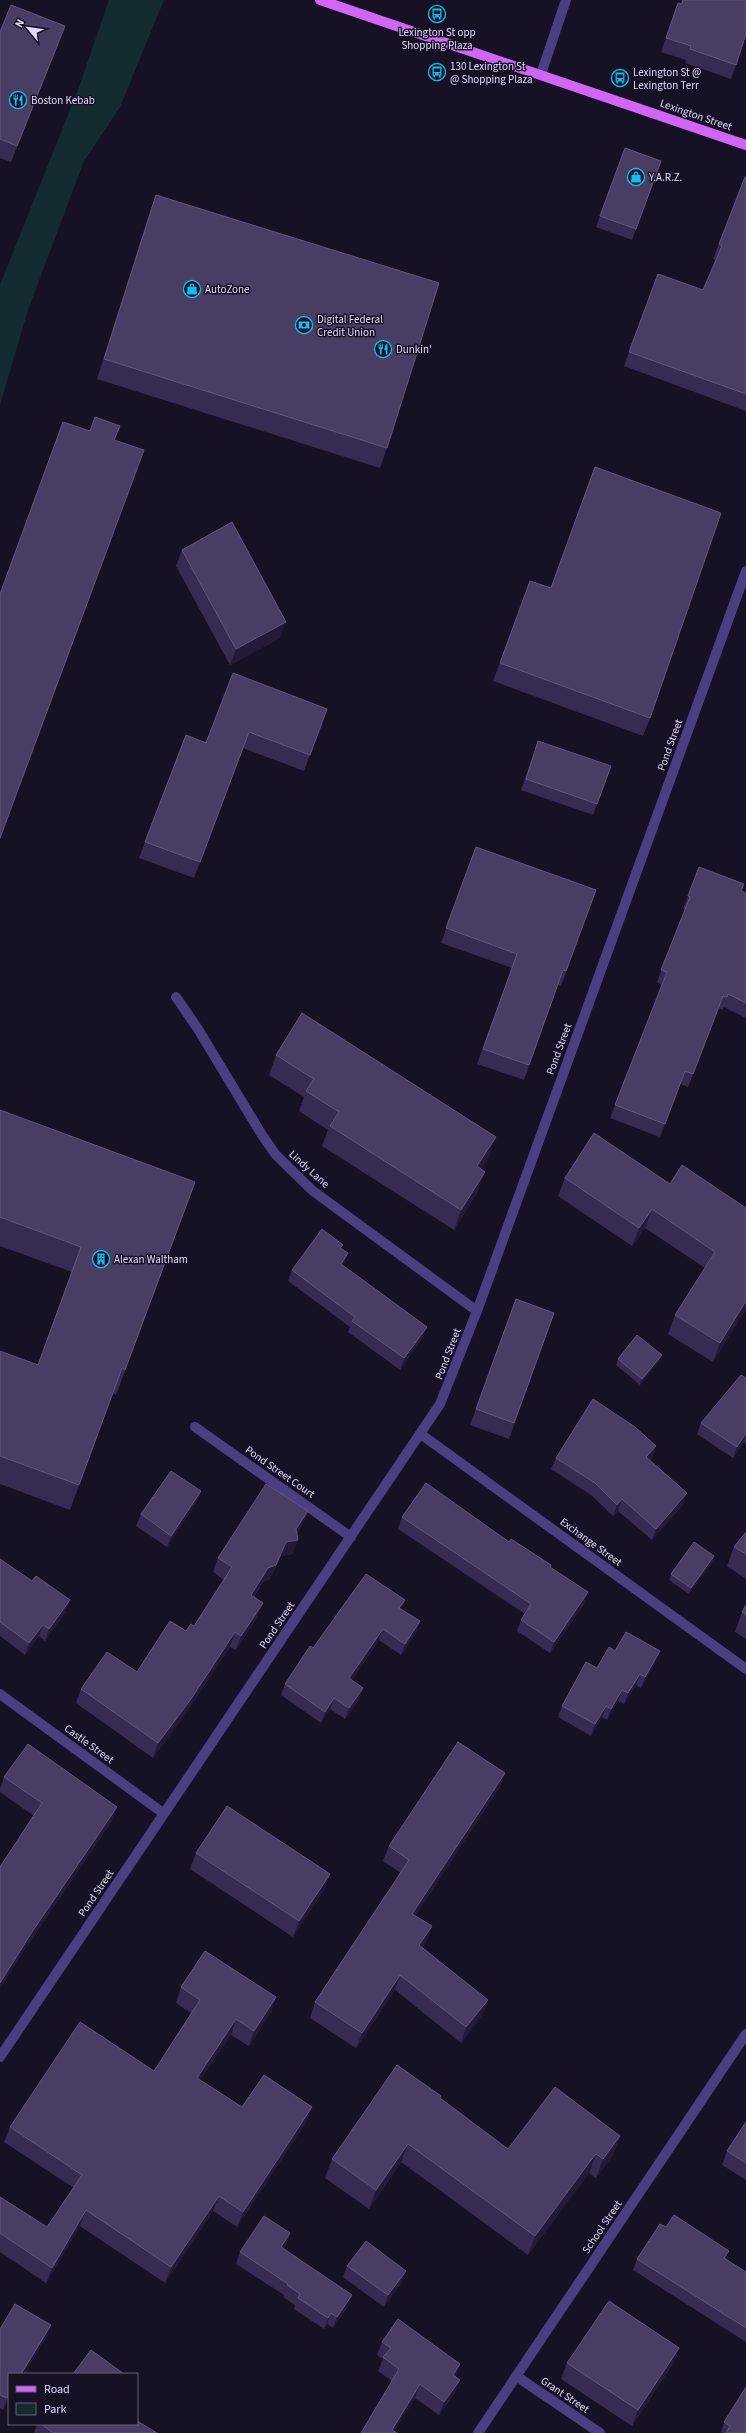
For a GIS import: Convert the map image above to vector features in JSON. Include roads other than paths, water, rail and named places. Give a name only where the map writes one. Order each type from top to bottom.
[{"type":"main road","name":"Lexington Street","points":[[320,0],[746,145]]},
{"type":"street","points":[[541,74],[566,0]]},
{"type":"street","name":"Pond Street","points":[[0,2057],[163,1813],[422,1435],[446,1391],[477,1311],[746,571]]},
{"type":"street","name":"Lindy Lane","points":[[176,997],[198,1029],[262,1135],[276,1155],[314,1190],[477,1311]]},
{"type":"street","name":"Pond Street Court","points":[[195,1427],[351,1537]]},
{"type":"street","name":"Exchange Street","points":[[422,1435],[746,1669]]},
{"type":"street","name":"Castle Street","points":[[0,1694],[163,1813]]},
{"type":"street","name":"School Street","points":[[478,2433],[746,2034]]},
{"type":"street","name":"Grant Street","points":[[516,2376],[600,2433]]},
{"type":"place","name":"Lexington St opp Shopping Plaza","points":[[437,14]]},
{"type":"place","name":"130 Lexington St @ Shopping Plaza","points":[[437,72]]},
{"type":"place","name":"Lexington St @ Lexington Terr","points":[[620,78]]},
{"type":"place","name":"Boston Kebab","points":[[18,100]]},
{"type":"place","name":"Y.A.R.Z.","points":[[636,177]]},
{"type":"place","name":"AutoZone","points":[[192,289]]},
{"type":"place","name":"Digital Federal Credit Union","points":[[304,325]]},
{"type":"place","name":"Dunkin'","points":[[383,349]]},
{"type":"place","name":"Alexan Waltham","points":[[101,1259]]}]
